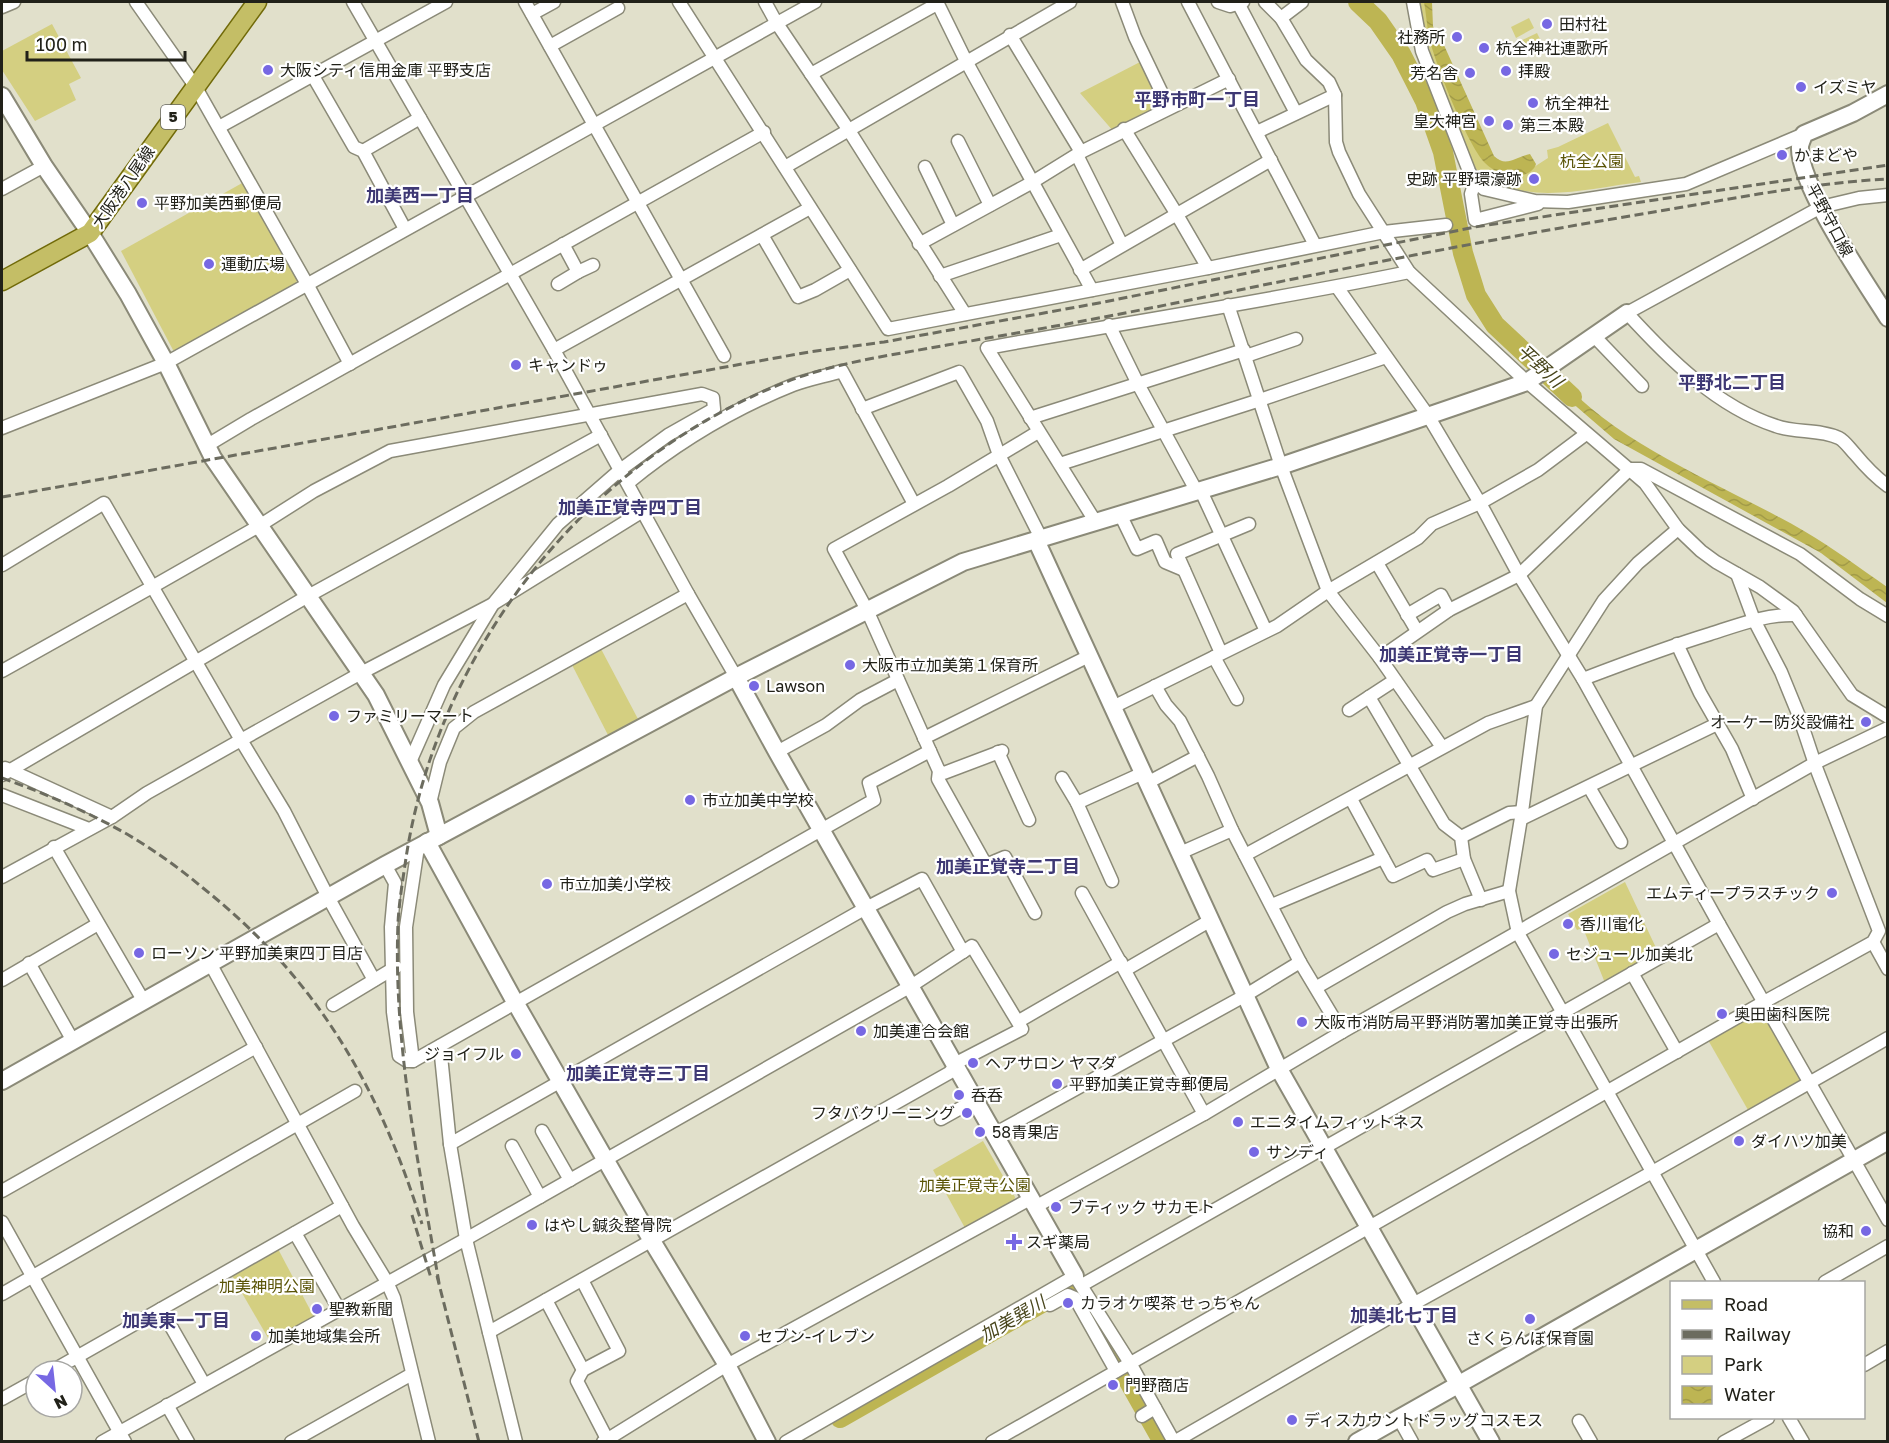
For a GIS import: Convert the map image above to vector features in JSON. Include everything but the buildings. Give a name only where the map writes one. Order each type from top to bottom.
[{"type":"main road","name":"大阪港八尾線","points":[[2,281],[90,233],[257,2]]},
{"type":"street","points":[[2,8],[14,2]]},
{"type":"street","points":[[136,2],[195,86],[350,364]]},
{"type":"street","points":[[353,2],[554,350],[777,752],[1032,1203],[1079,1280],[1084,1300],[1122,1368],[1148,1412],[1174,1441],[1887,1038]]},
{"type":"street","points":[[219,127],[446,2]]},
{"type":"street","points":[[525,2],[724,356]]},
{"type":"street","points":[[532,14],[554,2]]},
{"type":"street","points":[[679,2],[888,329],[1208,268],[1315,244],[1384,232],[1446,225]]},
{"type":"street","points":[[765,2],[965,314]]},
{"type":"street","points":[[2,428],[166,363],[815,2]]},
{"type":"street","points":[[785,167],[1070,2]]},
{"type":"street","points":[[1122,2],[1135,37],[1169,108]]},
{"type":"street","points":[[1188,2],[1315,244]]},
{"type":"street","points":[[1218,2],[1230,6],[1241,2],[1296,113]]},
{"type":"street","points":[[1265,2],[1281,18],[1306,60],[1329,82],[1335,95],[1336,142],[1339,152],[1359,194],[1409,272],[1586,434],[1645,483],[1678,529],[1701,550],[1760,587],[1796,615],[1852,695],[1887,717]]},
{"type":"street","points":[[1281,18],[1302,2]]},
{"type":"street","points":[[1413,2],[1422,51],[1475,182],[1484,189],[1535,201],[1568,202],[1686,184],[1853,113],[1887,94]]},
{"type":"street","points":[[811,74],[937,3],[1031,183],[1092,290]]},
{"type":"street","points":[[550,46],[618,8]]},
{"type":"street","points":[[1010,35],[1079,153],[1122,245]]},
{"type":"street","points":[[313,76],[354,147],[363,151],[405,229]]},
{"type":"street","points":[[919,244],[1124,129],[1229,79]]},
{"type":"street","points":[[1257,132],[1335,95]]},
{"type":"street","points":[[2,96],[44,166],[128,294],[166,363],[206,446],[376,695],[430,803]]},
{"type":"street","points":[[363,151],[420,118]]},
{"type":"street","points":[[1124,129],[1208,268]]},
{"type":"street","points":[[206,446],[250,419],[764,132]]},
{"type":"street","name":"平野守口線","points":[[1804,134],[1800,147],[1802,160],[1821,207],[1887,318]]},
{"type":"street","points":[[958,141],[990,205]]},
{"type":"street","points":[[1080,270],[1271,160]]},
{"type":"street","points":[[2,189],[44,166]]},
{"type":"street","points":[[925,167],[953,225]]},
{"type":"street","points":[[1475,182],[1471,194],[1475,220],[1547,201]]},
{"type":"street","points":[[2,1081],[428,841],[736,677],[963,562],[1281,466],[1529,380],[1627,314],[1821,207],[1858,198],[1887,195]]},
{"type":"street","points":[[554,350],[810,208]]},
{"type":"street","points":[[762,235],[798,297],[850,270]]},
{"type":"street","points":[[940,276],[1061,235]]},
{"type":"street","points":[[563,244],[578,272]]},
{"type":"street","points":[[558,284],[593,265]]},
{"type":"street","points":[[1095,521],[987,348],[1337,287],[1409,272]]},
{"type":"street","points":[[1337,287],[1427,414],[1480,503],[1519,575],[1583,679],[1887,1220]]},
{"type":"street","points":[[1228,305],[1281,466],[1328,591],[1380,658],[1442,747]]},
{"type":"street","points":[[1627,314],[1680,365],[1731,405],[1754,418],[1778,427],[1841,438],[1878,480],[1887,486]]},
{"type":"street","points":[[1109,325],[1138,384],[1222,536],[1266,631]]},
{"type":"street","points":[[1594,336],[1642,386]]},
{"type":"street","points":[[1030,418],[1138,384],[1296,339]]},
{"type":"street","points":[[1060,464],[1386,357]]},
{"type":"street","points":[[628,483],[659,457],[706,427],[795,384],[842,371],[914,504]]},
{"type":"street","points":[[862,409],[959,372],[987,421],[999,455],[1089,656],[1279,1069],[1491,1442]]},
{"type":"street","points":[[2,671],[259,526],[314,491],[390,451],[702,394],[713,398],[714,409],[668,435],[620,470],[558,525],[493,604],[444,685],[410,762]]},
{"type":"street","points":[[1035,913],[1005,857],[986,866],[938,779],[939,771],[867,610],[834,549],[1038,432]]},
{"type":"street","points":[[1113,707],[1266,631],[1418,538],[1432,524],[1480,503],[1538,470],[1586,434]]},
{"type":"street","points":[[5,770],[197,662],[308,596],[601,435]]},
{"type":"street","points":[[1380,658],[1449,610],[1519,575],[1630,470],[1641,469],[1800,554],[1860,599],[1887,616]]},
{"type":"street","points":[[2,565],[104,502],[284,811],[374,980]]},
{"type":"street","points":[[2,876],[112,817],[147,793],[361,673],[493,604],[643,511]]},
{"type":"street","points":[[1120,514],[1137,549],[1155,541],[1165,562],[1184,570]]},
{"type":"street","points":[[1237,699],[1177,555],[1249,524]]},
{"type":"street","points":[[1678,529],[1638,563],[1604,600],[1536,706],[1522,816],[1509,891],[1518,933],[1713,1281]]},
{"type":"street","points":[[1377,563],[1417,631]]},
{"type":"street","points":[[992,1442],[1873,942],[1879,931],[1781,672],[1754,620],[1737,574]]},
{"type":"street","points":[[413,1061],[407,1012],[406,927],[428,841],[430,803],[440,762],[454,728],[474,712],[688,594]]},
{"type":"street","points":[[1407,615],[1441,595],[1449,610]]},
{"type":"street","points":[[1583,679],[1677,644],[1754,620],[1796,615]]},
{"type":"street","points":[[1677,644],[1732,749],[1753,799]]},
{"type":"street","points":[[924,738],[1089,656]]},
{"type":"street","points":[[777,752],[826,725],[860,700],[898,680]]},
{"type":"street","points":[[1349,710],[1395,680]]},
{"type":"street","points":[[1155,686],[1166,705],[1180,721],[1232,830],[1300,962],[1342,1032]]},
{"type":"street","points":[[1369,697],[1444,824],[1461,837],[1464,859],[1481,900]]},
{"type":"street","points":[[1245,855],[1488,723],[1536,706]]},
{"type":"street","points":[[1461,837],[1509,813],[1522,816],[1589,787],[1717,724]]},
{"type":"street","points":[[582,1280],[620,1351],[583,1370],[577,1381],[605,1440],[728,1365],[1204,1114],[1342,1032],[1815,763],[1887,728]]},
{"type":"street","points":[[384,865],[395,883],[391,927],[393,1012],[399,1056],[413,1061],[874,800],[869,783],[930,751]]},
{"type":"street","points":[[939,771],[944,773],[1000,752],[1029,820]]},
{"type":"street","points":[[1077,803],[1198,756]]},
{"type":"street","points":[[5,770],[112,817]]},
{"type":"street","points":[[1062,778],[1077,803],[1112,881]]},
{"type":"street","points":[[1589,787],[1620,842]]},
{"type":"street","points":[[2,795],[89,829]]},
{"type":"street","points":[[1351,799],[1393,876],[1428,860],[1433,870],[1464,859]]},
{"type":"street","points":[[1180,853],[1232,830]]},
{"type":"street","points":[[428,841],[514,1002],[652,1241],[728,1365],[767,1442]]},
{"type":"street","points":[[54,847],[143,1000]]},
{"type":"street","points":[[1272,905],[1383,858]]},
{"type":"street","points":[[450,1144],[866,908],[922,879],[963,952]]},
{"type":"street","points":[[1317,987],[1447,912],[1509,891]]},
{"type":"street","points":[[1082,893],[1204,1114]]},
{"type":"street","points":[[1019,1021],[1211,920]]},
{"type":"street","points":[[3,975],[98,924]]},
{"type":"street","points":[[786,1442],[1079,1280],[1325,1148],[1719,924]]},
{"type":"street","points":[[1873,942],[1887,969]]},
{"type":"street","points":[[102,1442],[122,1436],[167,1405],[466,1239],[911,986],[972,946],[1022,1029],[960,1061],[949,1073],[489,1332]]},
{"type":"street","points":[[333,1005],[407,962]]},
{"type":"street","points":[[994,1134],[1246,995],[1300,962]]},
{"type":"street","points":[[29,963],[73,1041]]},
{"type":"street","points":[[210,963],[342,1206],[387,1282],[394,1298],[429,1442]]},
{"type":"street","points":[[1632,973],[1677,1052]]},
{"type":"street","points":[[440,1046],[450,1144],[466,1239],[516,1442]]},
{"type":"street","points":[[2,1191],[256,1047]]},
{"type":"street","points":[[2,1294],[355,1091]]},
{"type":"street","points":[[941,1119],[975,1100]]},
{"type":"street","points":[[542,1131],[570,1180]]},
{"type":"street","points":[[1357,1442],[1887,1140]]},
{"type":"street","points":[[512,1146],[540,1197]]},
{"type":"street","points":[[72,1359],[342,1206]]},
{"type":"street","points":[[2,1222],[122,1436]]},
{"type":"street","points":[[295,1233],[339,1309]]},
{"type":"street","points":[[1827,1281],[1887,1246]]},
{"type":"street","points":[[1050,1305],[1068,1295],[1084,1300]]},
{"type":"street","points":[[546,1300],[583,1370]]},
{"type":"street","points":[[161,1309],[204,1384]]},
{"type":"street","points":[[1865,1364],[1887,1351]]},
{"type":"street","points":[[291,1442],[412,1374]]},
{"type":"street","points":[[2,1400],[24,1387]]},
{"type":"street","points":[[167,1405],[188,1442]]},
{"type":"street","points":[[1724,1442],[1766,1419]]},
{"type":"street","points":[[1790,1419],[1803,1442]]},
{"type":"street","points":[[1580,1421],[1591,1442]]},
{"type":"street","points":[[1402,1425],[1412,1442]]},
{"type":"green space","name":"杭全公園","points":[[1418,2],[1429,2],[1432,26],[1494,157],[1505,163],[1534,167],[1548,158],[1547,150],[1608,123],[1635,177],[1639,176],[1641,182],[1576,191],[1533,192],[1512,188],[1492,180],[1474,167],[1441,86]]},
{"type":"green space","points":[[1529,18],[1534,28],[1516,38],[1511,27]]},
{"type":"green space","points":[[52,24],[81,78],[69,84],[76,100],[35,121],[2,70],[2,51]]},
{"type":"green space","points":[[1537,33],[1543,45],[1525,54],[1518,42]]},
{"type":"green space","points":[[1140,62],[1159,101],[1157,107],[1134,118],[1135,120],[1114,132],[1080,93]]},
{"type":"green space","name":"運動広場","points":[[244,182],[298,278],[295,285],[178,351],[173,350],[121,251]]},
{"type":"green space","points":[[600,647],[638,719],[608,735],[571,663]]},
{"type":"green space","points":[[1625,882],[1658,952],[1605,983],[1583,928],[1577,930],[1568,914]]},
{"type":"green space","points":[[1757,1012],[1762,1013],[1800,1080],[1748,1110],[1708,1040]]},
{"type":"green space","name":"加美正覚寺公園","points":[[983,1141],[1015,1197],[1014,1201],[965,1228],[933,1170]]},
{"type":"green space","name":"加美神明公園","points":[[277,1247],[315,1319],[271,1343],[231,1274]]},
{"type":"water","points":[[1424,2],[1432,2],[1433,26],[1439,44],[1443,43],[1494,156],[1503,161],[1511,161],[1530,154],[1536,164],[1524,175],[1510,176],[1492,169],[1478,153],[1461,122],[1438,66],[1429,38]]},
{"type":"water","points":[[1556,375],[1582,401],[1611,424],[1642,444],[1772,513],[1846,558],[1887,587],[1887,603],[1821,553],[1614,439],[1548,382]]},
{"type":"waterway","name":"平野川","points":[[1358,2],[1378,21],[1401,54],[1425,101],[1443,152],[1463,253],[1476,295],[1495,325],[1572,397]]},
{"type":"waterway","name":"加美巽川","points":[[840,1418],[1068,1288],[1078,1291],[1163,1442]]},
{"type":"railway","points":[[2,497],[809,352],[884,342],[1099,303],[1475,227],[1888,165]]},
{"type":"railway","points":[[439,1283],[409,1104],[399,1014],[398,923],[401,891],[423,780],[451,706],[488,635],[534,570],[587,511],[648,459],[714,416],[786,382],[845,364],[1102,317],[1534,233],[1768,193],[1828,184],[1888,179]]},
{"type":"railway","points":[[2,778],[80,810],[146,846],[203,888],[279,959],[311,998],[339,1038],[364,1081],[386,1126],[422,1224]]},
{"type":"railway","points":[[412,1215],[431,1278]]},
{"type":"railway","points":[[437,1276],[479,1442]]},
{"type":"place","name":"田村社","points":[[1547,24]]},
{"type":"place","name":"社務所","points":[[1457,37]]},
{"type":"place","name":"杭全神社連歌所","points":[[1484,48]]},
{"type":"place","name":"大阪シティ信用金庫 平野支店","points":[[268,70]]},
{"type":"place","name":"拝殿","points":[[1506,71]]},
{"type":"place","name":"芳名舎","points":[[1470,73]]},
{"type":"place","name":"イズミヤ","points":[[1801,87]]},
{"type":"place","name":"杭全神社","points":[[1533,103]]},
{"type":"place","name":"皇大神宮","points":[[1489,121]]},
{"type":"place","name":"第三本殿","points":[[1508,125]]},
{"type":"place","name":"かまどや","points":[[1782,155]]},
{"type":"place","name":"史跡 平野環濠跡","points":[[1534,179]]},
{"type":"place","name":"平野加美西郵便局","points":[[142,203]]},
{"type":"place","name":"運動広場","points":[[209,264]]},
{"type":"place","name":"キャンドゥ","points":[[516,365]]},
{"type":"place","name":"大阪市立加美第１保育所","points":[[850,665]]},
{"type":"place","name":"Lawson","points":[[754,686]]},
{"type":"place","name":"ファミリーマート","points":[[334,716]]},
{"type":"place","name":"オーケー防災設備社","points":[[1866,722]]},
{"type":"place","name":"市立加美中学校","points":[[690,800]]},
{"type":"place","name":"市立加美小学校","points":[[547,884]]},
{"type":"place","name":"エムティープラスチック","points":[[1832,893]]},
{"type":"place","name":"香川電化","points":[[1568,924]]},
{"type":"place","name":"ローソン 平野加美東四丁目店","points":[[139,953]]},
{"type":"place","name":"セジュール加美北","points":[[1554,954]]},
{"type":"place","name":"奥田歯科医院","points":[[1722,1014]]},
{"type":"place","name":"大阪市消防局平野消防署加美正覚寺出張所","points":[[1302,1022]]},
{"type":"place","name":"加美連合会館","points":[[861,1031]]},
{"type":"place","name":"ジョイフル","points":[[516,1054]]},
{"type":"place","name":"ヘアサロン ヤマダ","points":[[973,1063]]},
{"type":"place","name":"平野加美正覚寺郵便局","points":[[1057,1084]]},
{"type":"place","name":"呑呑","points":[[959,1095]]},
{"type":"place","name":"フタバクリーニング","points":[[967,1113]]},
{"type":"place","name":"エニタイムフィットネス","points":[[1238,1122]]},
{"type":"place","name":"58青果店","points":[[980,1132]]},
{"type":"place","name":"ダイハツ加美","points":[[1739,1141]]},
{"type":"place","name":"サンディ","points":[[1254,1152]]},
{"type":"place","name":"ブティック サカモト","points":[[1056,1207]]},
{"type":"place","name":"はやし鍼灸整骨院","points":[[532,1225]]},
{"type":"place","name":"協和","points":[[1866,1231]]},
{"type":"place","name":"スギ薬局","points":[[1014,1242]]},
{"type":"place","name":"カラオケ喫茶 せっちゃん","points":[[1068,1303]]},
{"type":"place","name":"聖教新聞","points":[[317,1309]]},
{"type":"place","name":"さくらんぼ保育園","points":[[1530,1319]]},
{"type":"place","name":"加美地域集会所","points":[[256,1336]]},
{"type":"place","name":"セブン-イレブン","points":[[745,1336]]},
{"type":"place","name":"門野商店","points":[[1113,1385]]},
{"type":"place","name":"ディスカウントドラッグコスモス","points":[[1292,1420]]},
{"type":"district","name":"平野市町一丁目","points":[[1197,100]]},
{"type":"district","name":"加美西一丁目","points":[[420,196]]},
{"type":"district","name":"平野北二丁目","points":[[1732,383]]},
{"type":"district","name":"加美正覚寺四丁目","points":[[630,508]]},
{"type":"district","name":"加美正覚寺一丁目","points":[[1451,655]]},
{"type":"district","name":"加美正覚寺二丁目","points":[[1008,867]]},
{"type":"district","name":"加美正覚寺三丁目","points":[[638,1074]]},
{"type":"district","name":"加美北七丁目","points":[[1404,1316]]},
{"type":"district","name":"加美東一丁目","points":[[176,1321]]}]
